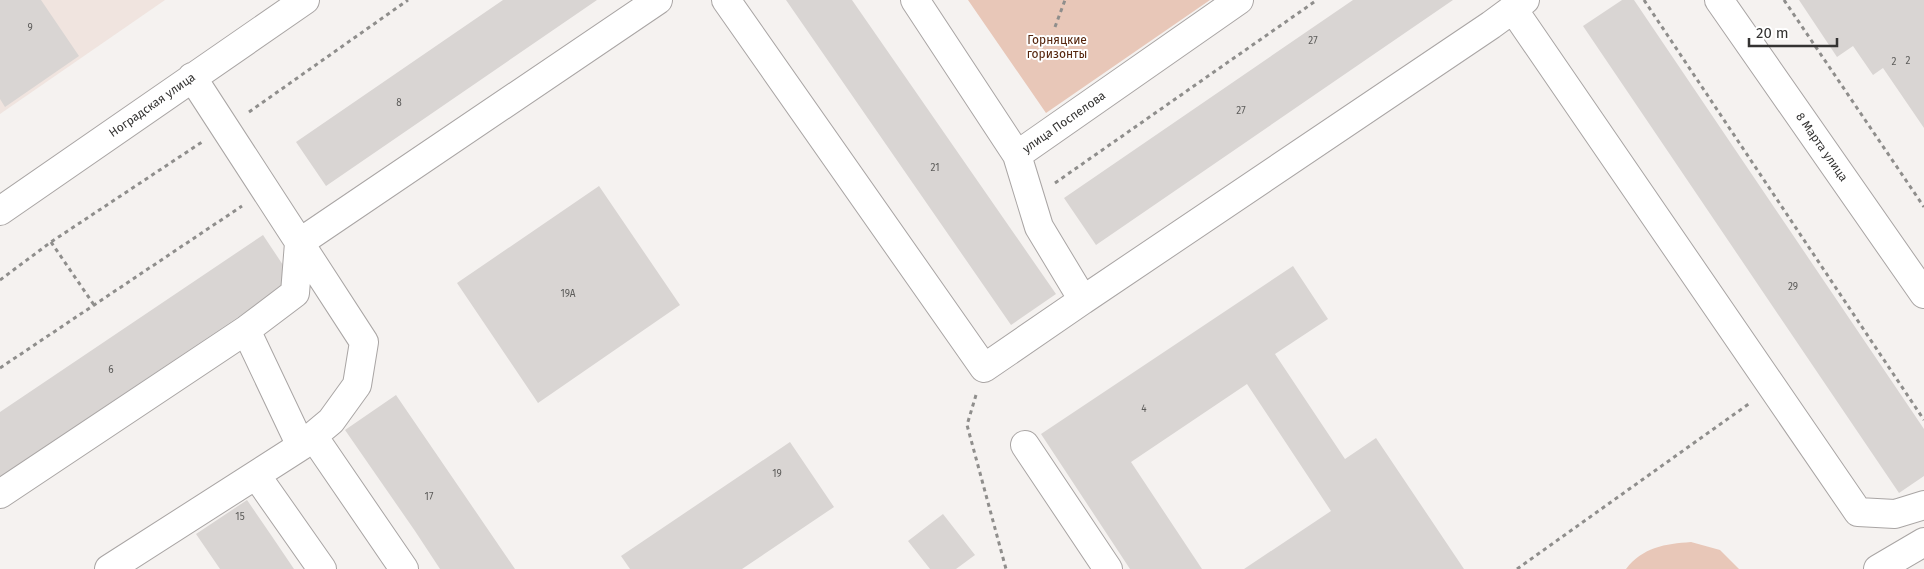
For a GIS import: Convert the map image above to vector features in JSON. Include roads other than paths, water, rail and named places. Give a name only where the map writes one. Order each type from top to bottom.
[{"type":"street","name":"Ноградская улица","points":[[0,211],[304,0]]},
{"type":"street","points":[[299,243],[658,0]]},
{"type":"street","points":[[726,0],[984,368],[1519,4],[1772,386],[1858,512],[1895,514],[1924,505]]},
{"type":"street","name":"улица Поспелова","points":[[915,0],[1017,155],[1239,0]]},
{"type":"street","name":"8 Марта улица","points":[[1719,0],[1924,294]]},
{"type":"street","points":[[109,569],[307,441],[331,421],[358,385],[364,342],[192,77]]},
{"type":"street","points":[[1017,155],[1039,227],[1083,300]]},
{"type":"street","points":[[0,494],[246,330],[295,293],[299,243]]},
{"type":"street","points":[[246,330],[307,441],[404,569]]},
{"type":"street","points":[[1025,445],[1108,569]]},
{"type":"street","points":[[256,475],[322,569]]},
{"type":"street","points":[[1878,569],[1924,542]]},
{"type":"park label","name":"Горняцкие горизонты","points":[[1057,47]]}]
